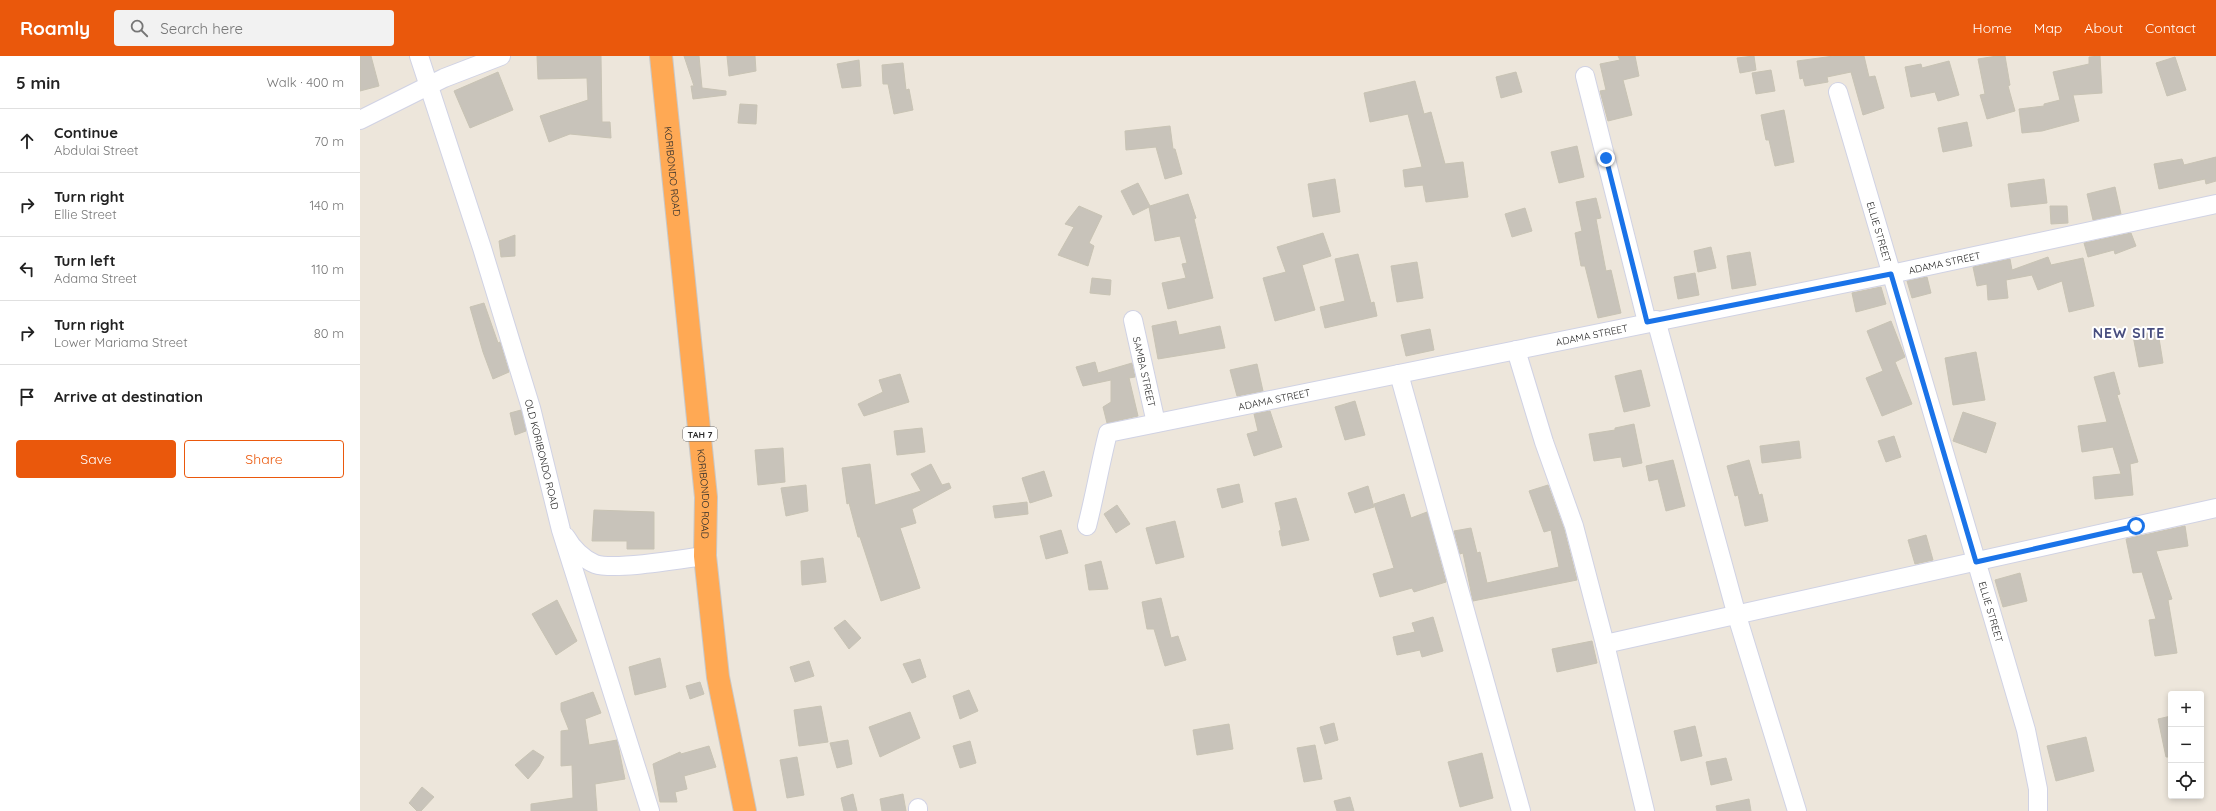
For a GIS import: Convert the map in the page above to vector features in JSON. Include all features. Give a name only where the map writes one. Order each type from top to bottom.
[{"type":"highway","name":"KORIBONDO ROAD","points":[[661,56],[706,497],[705,556],[718,677],[745,811]]},
{"type":"street","name":"OLD KORIBONDO ROAD","points":[[419,56],[531,408],[561,530],[650,811]]},
{"type":"street","points":[[360,120],[430,92],[444,78],[501,56]]},
{"type":"street","points":[[1585,76],[1652,321],[1737,616],[1797,811]]},
{"type":"street","name":"ELLIE STREET","points":[[1838,92],[2026,730],[2038,789],[2038,811]]},
{"type":"street","name":"ADAMA STREET","points":[[1087,526],[1096,494],[1099,465],[1108,433],[1652,321],[1891,274],[2216,204]]},
{"type":"street","name":"SAMBA STREET","points":[[1133,320],[1156,423]]},
{"type":"street","points":[[1516,350],[1544,442],[1574,526],[1605,644],[1644,811]]},
{"type":"street","points":[[1399,374],[1521,811]]},
{"type":"street","points":[[1605,644],[1737,616],[2216,508]]},
{"type":"street","points":[[561,530],[572,548],[595,564],[621,566],[705,556]]},
{"type":"building","points":[[360,56],[371,56],[379,86],[360,91]]},
{"type":"building","points":[[537,56],[601,56],[602,122],[610,122],[611,138],[570,134],[549,142],[540,116],[588,100],[587,78],[538,79]]},
{"type":"building","points":[[684,56],[699,56],[702,88],[726,91],[726,95],[693,99],[691,86],[694,86]]},
{"type":"building","points":[[727,56],[755,56],[756,71],[729,76]]},
{"type":"building","points":[[1618,56],[1635,56],[1639,76],[1623,80],[1632,115],[1608,121],[1600,91],[1606,90],[1600,64],[1620,60]]},
{"type":"building","points":[[1754,56],[1756,70],[1740,73],[1737,58]]},
{"type":"building","points":[[1834,56],[1864,56],[1869,77],[1875,76],[1884,108],[1863,115],[1851,72],[1827,77],[1828,82],[1805,86],[1803,78],[1800,79],[1797,61]]},
{"type":"building","points":[[2005,56],[2010,85],[2008,86],[2015,111],[1987,119],[1980,95],[1985,94],[1978,59]]},
{"type":"building","points":[[2100,56],[2102,93],[2073,95],[2079,121],[2042,131],[2022,133],[2019,109],[2044,106],[2044,104],[2060,100],[2053,72],[2089,64],[2089,57]]},
{"type":"building","points":[[2175,57],[2186,90],[2167,96],[2156,63]]},
{"type":"building","points":[[859,60],[861,86],[842,88],[837,64]]},
{"type":"building","points":[[1949,61],[1959,95],[1938,101],[1935,92],[1911,97],[1905,67],[1921,64],[1922,68]]},
{"type":"building","points":[[903,63],[906,90],[909,89],[913,110],[894,114],[888,84],[883,84],[882,65]]},
{"type":"building","points":[[1771,70],[1775,91],[1756,94],[1752,73]]},
{"type":"building","points":[[498,72],[513,110],[470,128],[454,91]]},
{"type":"building","points":[[1516,72],[1522,92],[1501,98],[1496,77]]},
{"type":"building","points":[[1415,81],[1424,114],[1431,112],[1445,164],[1463,162],[1468,197],[1426,202],[1423,185],[1405,187],[1403,170],[1422,167],[1408,114],[1370,122],[1364,93]]},
{"type":"building","points":[[740,104],[757,105],[756,124],[738,123]]},
{"type":"building","points":[[1784,110],[1794,162],[1775,166],[1769,140],[1766,140],[1761,115]]},
{"type":"building","points":[[1967,122],[1972,146],[1943,152],[1938,128]]},
{"type":"building","points":[[1170,126],[1173,149],[1175,149],[1182,174],[1165,179],[1156,147],[1126,150],[1125,131]]},
{"type":"building","points":[[1577,146],[1584,177],[1559,183],[1551,152]]},
{"type":"building","points":[[2216,157],[2216,181],[2206,184],[2205,179],[2159,189],[2154,164],[2182,159],[2184,165]]},
{"type":"building","points":[[1335,179],[1340,212],[1313,217],[1308,184]]},
{"type":"building","points":[[2044,179],[2047,203],[2011,207],[2008,184]]},
{"type":"building","points":[[1138,183],[1150,206],[1188,194],[1196,218],[1194,219],[1213,298],[1168,309],[1162,283],[1186,278],[1182,264],[1187,263],[1180,236],[1155,241],[1149,207],[1133,215],[1121,191]]},
{"type":"building","points":[[2115,187],[2121,214],[2093,220],[2087,194]]},
{"type":"building","points":[[1596,198],[1601,218],[1596,219],[1606,271],[1611,270],[1621,313],[1598,318],[1585,266],[1581,266],[1575,233],[1582,231],[1576,202]]},
{"type":"building","points":[[1079,206],[1102,216],[1089,243],[1094,246],[1088,266],[1058,255],[1074,227],[1065,224]]},
{"type":"building","points":[[2050,206],[2067,206],[2068,223],[2051,224]]},
{"type":"building","points":[[1525,208],[1532,231],[1512,237],[1505,214]]},
{"type":"building","points":[[1323,233],[1331,256],[1302,265],[1315,310],[1275,321],[1263,278],[1286,272],[1277,247]]},
{"type":"building","points":[[2131,233],[2136,246],[2115,254],[2114,250],[2088,257],[2084,243]]},
{"type":"building","points":[[515,235],[515,256],[501,257],[499,241]]},
{"type":"building","points":[[1711,247],[1716,268],[1698,272],[1694,251]]},
{"type":"building","points":[[1750,252],[1756,285],[1732,289],[1727,256]]},
{"type":"building","points":[[1358,254],[1371,303],[1374,302],[1377,316],[1325,328],[1320,307],[1345,301],[1335,259]]},
{"type":"building","points":[[2048,257],[2051,265],[2083,258],[2094,306],[2069,312],[2062,281],[2038,290],[2032,275],[2006,280],[2008,298],[1988,300],[1987,284],[1977,286],[1973,267],[2010,259],[2012,270]]},
{"type":"building","points":[[1417,262],[1423,298],[1397,302],[1391,266]]},
{"type":"building","points":[[1695,273],[1699,295],[1678,299],[1674,277]]},
{"type":"building","points":[[1927,277],[1931,293],[1912,298],[1907,281]]},
{"type":"building","points":[[1092,278],[1111,280],[1110,295],[1090,293]]},
{"type":"building","points":[[1881,287],[1886,304],[1856,312],[1852,293]]},
{"type":"building","points":[[484,303],[498,343],[500,342],[509,372],[493,379],[483,352],[470,307]]},
{"type":"building","points":[[1176,321],[1179,335],[1220,326],[1225,348],[1158,359],[1152,326]]},
{"type":"building","points":[[1891,321],[1905,357],[1895,362],[1912,404],[1882,416],[1866,378],[1883,371],[1867,331]]},
{"type":"building","points":[[1430,329],[1434,350],[1406,356],[1401,335]]},
{"type":"building","points":[[2158,332],[2163,363],[2139,367],[2133,336]]},
{"type":"building","points":[[1976,352],[1985,400],[1953,405],[1945,358]]},
{"type":"building","points":[[1095,362],[1098,373],[1132,363],[1135,377],[1129,378],[1138,416],[1107,423],[1103,407],[1111,402],[1111,380],[1083,386],[1076,367]]},
{"type":"building","points":[[1257,364],[1263,391],[1237,396],[1230,370]]},
{"type":"building","points":[[1641,370],[1650,406],[1624,412],[1615,376]]},
{"type":"building","points":[[2114,372],[2120,394],[2117,395],[2138,462],[2130,464],[2133,495],[2095,499],[2093,477],[2121,474],[2113,447],[2082,452],[2078,426],[2107,422],[2094,377]]},
{"type":"building","points":[[900,374],[909,402],[864,416],[858,404],[883,392],[879,380]]},
{"type":"building","points":[[1355,401],[1365,435],[1345,440],[1335,407]]},
{"type":"building","points":[[521,410],[526,431],[515,435],[510,413]]},
{"type":"building","points":[[1270,411],[1282,447],[1254,456],[1247,434],[1258,431],[1254,414]]},
{"type":"building","points":[[1963,412],[1996,423],[1986,453],[1953,441]]},
{"type":"building","points":[[1634,424],[1642,463],[1623,467],[1621,457],[1594,461],[1589,434],[1615,430],[1615,428]]},
{"type":"building","points":[[922,428],[925,452],[897,455],[894,431]]},
{"type":"building","points":[[1894,436],[1901,457],[1886,462],[1878,441]]},
{"type":"building","points":[[1799,441],[1801,458],[1762,463],[1760,446]]},
{"type":"building","points":[[783,448],[785,482],[758,485],[755,450]]},
{"type":"building","points":[[1673,460],[1685,506],[1666,511],[1658,479],[1649,481],[1646,466]]},
{"type":"building","points":[[1749,460],[1759,495],[1762,494],[1768,521],[1745,526],[1738,495],[1735,496],[1727,466]]},
{"type":"building","points":[[870,464],[875,505],[921,491],[911,474],[931,464],[942,485],[949,483],[951,488],[912,509],[916,523],[900,528],[920,588],[881,601],[860,537],[858,537],[849,503],[847,504],[842,468]]},
{"type":"building","points":[[1044,471],[1052,496],[1030,503],[1022,478]]},
{"type":"building","points":[[1239,484],[1243,502],[1222,508],[1217,489]]},
{"type":"building","points":[[806,485],[808,511],[786,516],[781,488]]},
{"type":"building","points":[[1548,485],[1564,529],[1577,580],[1473,601],[1463,553],[1460,554],[1454,531],[1471,528],[1477,553],[1480,552],[1487,583],[1559,567],[1551,530],[1544,532],[1529,491]]},
{"type":"building","points":[[1368,486],[1374,507],[1355,513],[1348,493]]},
{"type":"building","points":[[1404,494],[1411,518],[1427,512],[1446,582],[1414,592],[1412,588],[1380,597],[1373,574],[1394,568],[1374,504]]},
{"type":"building","points":[[1296,498],[1309,540],[1282,546],[1279,531],[1281,530],[1275,503]]},
{"type":"building","points":[[1027,502],[1028,514],[995,518],[993,506]]},
{"type":"building","points":[[1117,505],[1130,524],[1116,533],[1104,514]]},
{"type":"building","points":[[594,510],[654,512],[654,549],[627,549],[627,541],[592,541]]},
{"type":"building","points":[[1175,521],[1184,557],[1156,564],[1146,528]]},
{"type":"building","points":[[2185,526],[2188,546],[2156,551],[2172,599],[2168,600],[2177,653],[2155,656],[2149,620],[2156,619],[2142,572],[2133,573],[2126,539]]},
{"type":"building","points":[[1061,530],[1068,553],[1046,559],[1040,536]]},
{"type":"building","points":[[1926,535],[1933,560],[1915,564],[1908,540]]},
{"type":"building","points":[[823,558],[826,582],[802,585],[801,561]]},
{"type":"building","points":[[1101,561],[1108,589],[1089,590],[1085,565]]},
{"type":"building","points":[[2020,573],[2027,601],[2003,607],[1995,580]]},
{"type":"building","points":[[1161,598],[1171,638],[1178,636],[1186,660],[1165,666],[1154,629],[1147,629],[1142,602]]},
{"type":"building","points":[[557,600],[577,641],[556,655],[532,614]]},
{"type":"building","points":[[1433,617],[1443,651],[1422,657],[1420,650],[1397,655],[1393,637],[1415,632],[1412,623]]},
{"type":"building","points":[[845,620],[861,638],[849,649],[834,628]]},
{"type":"building","points":[[1592,641],[1597,663],[1557,672],[1552,649]]},
{"type":"building","points":[[660,658],[666,687],[635,695],[629,667]]},
{"type":"building","points":[[920,659],[926,677],[912,683],[903,664]]},
{"type":"building","points":[[809,661],[814,676],[795,682],[790,667]]},
{"type":"building","points":[[700,682],[704,694],[690,699],[686,686]]},
{"type":"building","points":[[969,690],[978,711],[960,719],[953,696]]},
{"type":"building","points":[[593,692],[601,713],[585,719],[589,745],[617,740],[625,779],[595,784],[597,811],[531,811],[531,804],[573,798],[572,765],[561,766],[561,731],[569,730],[561,710],[561,703]]},
{"type":"building","points":[[821,706],[828,742],[799,746],[794,710]]},
{"type":"building","points":[[910,712],[920,738],[880,757],[869,727]]},
{"type":"building","points":[[2168,717],[2168,757],[2166,757],[2158,719]]},
{"type":"building","points":[[1334,723],[1338,740],[1325,744],[1320,727]]},
{"type":"building","points":[[1229,724],[1233,749],[1197,755],[1193,730]]},
{"type":"building","points":[[1695,726],[1702,756],[1681,761],[1674,731]]},
{"type":"building","points":[[2086,737],[2094,771],[2056,781],[2047,746]]},
{"type":"building","points":[[848,740],[852,764],[837,768],[830,743]]},
{"type":"building","points":[[970,741],[976,763],[960,768],[953,746]]},
{"type":"building","points":[[1315,745],[1322,779],[1304,782],[1297,748]]},
{"type":"building","points":[[709,746],[716,767],[684,776],[687,789],[675,792],[677,802],[660,802],[653,764],[680,752],[681,754]]},
{"type":"building","points":[[533,750],[544,757],[539,766],[528,779],[515,765]]},
{"type":"building","points":[[1482,753],[1493,798],[1460,807],[1448,762]]},
{"type":"building","points":[[797,757],[804,795],[787,798],[780,760]]},
{"type":"building","points":[[1726,758],[1732,780],[1711,785],[1706,762]]},
{"type":"building","points":[[422,787],[434,797],[421,811],[417,811],[409,803]]},
{"type":"building","points":[[853,794],[857,811],[844,811],[841,798]]},
{"type":"building","points":[[903,794],[906,811],[882,811],[880,799]]},
{"type":"building","points":[[1350,797],[1354,811],[1337,811],[1334,801]]},
{"type":"building","points":[[1749,799],[1751,811],[1717,811],[1716,806]]},
{"type":"district","name":"NEW SITE","points":[[2129,333]]},
{"type":"route","points":[[1606,158],[1647,322],[1891,274],[1976,562],[2136,526]]}]
